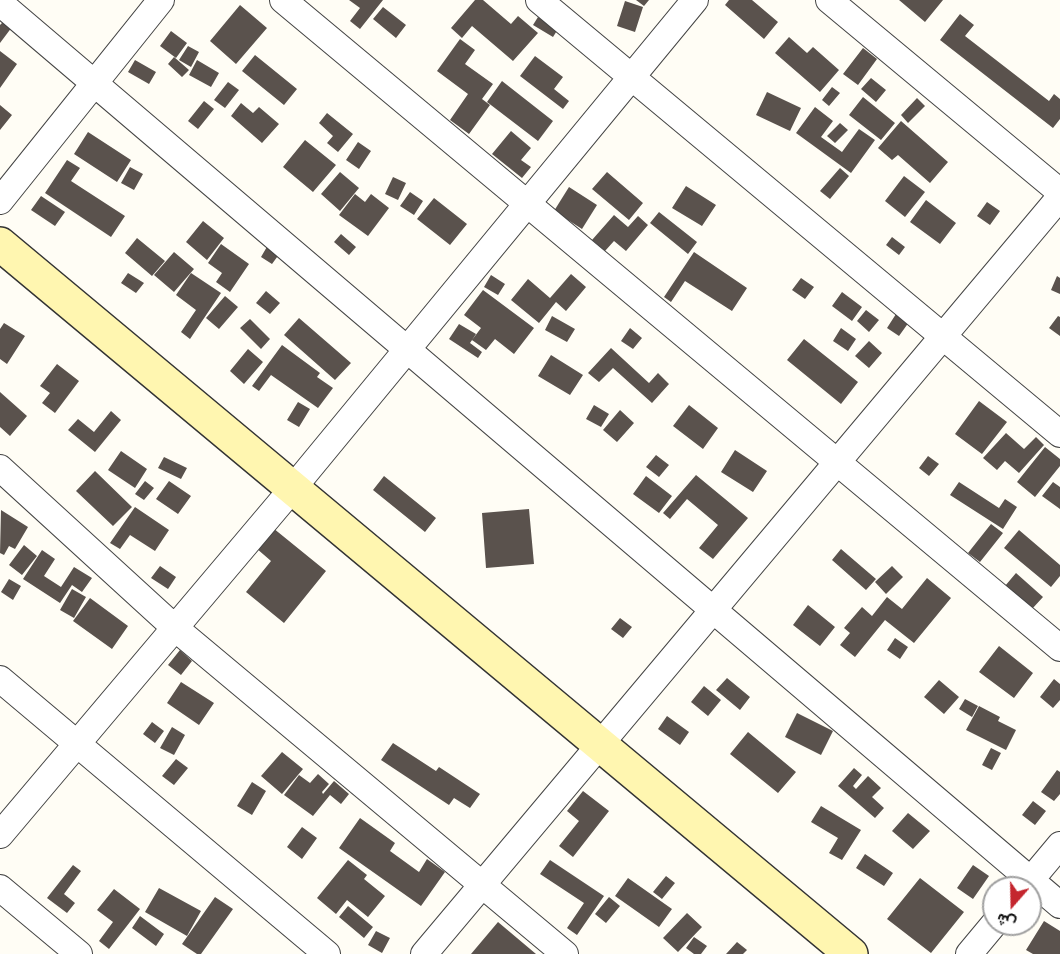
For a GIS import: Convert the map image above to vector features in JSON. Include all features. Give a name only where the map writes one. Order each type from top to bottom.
[{"type":"main road","points":[[0,244],[850,954]]},
{"type":"street","points":[[0,201],[161,0]]},
{"type":"street","points":[[283,0],[1060,648]]},
{"type":"street","points":[[539,0],[1060,434]]},
{"type":"street","points":[[0,835],[293,488],[695,0]]},
{"type":"street","points":[[829,0],[1060,192]]},
{"type":"street","points":[[0,3],[713,609],[1019,876]]},
{"type":"street","points":[[424,954],[1060,197]]},
{"type":"street","points":[[0,468],[175,628],[565,954]]},
{"type":"street","points":[[0,680],[327,954]]},
{"type":"street","points":[[1035,876],[1060,845]]},
{"type":"street","points":[[0,888],[79,954]]},
{"type":"street","points":[[1042,893],[1060,905]]},
{"type":"street","points":[[969,954],[984,936]]},
{"type":"building","points":[[349,0],[383,0],[360,29],[350,21],[360,8]]},
{"type":"building","points":[[475,0],[483,0],[511,24],[518,16],[538,33],[513,61],[472,26],[462,38],[451,28]]},
{"type":"building","points":[[636,0],[649,0],[644,6]]},
{"type":"building","points":[[729,0],[752,0],[778,22],[764,39],[725,5]]},
{"type":"building","points":[[899,0],[943,0],[925,22]]},
{"type":"building","points":[[625,1],[643,7],[635,32],[617,26]]},
{"type":"building","points":[[240,5],[267,28],[236,64],[210,41]]},
{"type":"building","points":[[383,7],[406,25],[396,38],[373,19]]},
{"type":"building","points":[[960,14],[974,25],[965,36],[1049,101],[1054,94],[1060,99],[1060,119],[1053,128],[940,40]]},
{"type":"building","points":[[538,17],[558,29],[553,37],[533,25]]},
{"type":"building","points":[[4,21],[12,27],[0,43],[0,25]]},
{"type":"building","points":[[171,31],[187,43],[176,58],[160,46]]},
{"type":"building","points":[[789,37],[807,53],[813,47],[839,70],[820,92],[775,53]]},
{"type":"building","points":[[460,39],[475,50],[465,64],[493,84],[482,99],[490,105],[469,134],[450,120],[468,94],[437,71]]},
{"type":"building","points":[[188,46],[199,52],[191,67],[179,60]]},
{"type":"building","points":[[863,48],[877,59],[858,85],[843,74]]},
{"type":"building","points":[[0,51],[17,64],[0,88]]},
{"type":"building","points":[[255,55],[297,89],[284,105],[242,71]]},
{"type":"building","points":[[535,56],[563,77],[554,89],[569,101],[563,109],[520,76]]},
{"type":"building","points":[[174,57],[189,70],[182,77],[168,64]]},
{"type":"building","points":[[135,60],[156,72],[149,84],[128,72]]},
{"type":"building","points":[[197,60],[219,73],[211,87],[189,75]]},
{"type":"building","points":[[871,78],[886,90],[876,102],[861,89]]},
{"type":"building","points":[[502,81],[553,121],[538,141],[487,102]]},
{"type":"building","points":[[228,82],[239,90],[225,108],[214,100]]},
{"type":"building","points":[[832,87],[840,93],[829,106],[822,100]]},
{"type":"building","points":[[767,92],[801,108],[790,131],[756,115]]},
{"type":"building","points":[[863,97],[895,123],[881,140],[849,115]]},
{"type":"building","points":[[917,98],[925,106],[908,123],[901,115]]},
{"type":"building","points":[[204,101],[214,109],[198,129],[188,121]]},
{"type":"building","points":[[241,103],[253,113],[259,107],[279,124],[262,143],[231,116]]},
{"type":"building","points":[[0,105],[12,115],[0,130]]},
{"type":"building","points":[[815,107],[833,121],[821,137],[842,152],[859,129],[875,140],[851,173],[796,133]]},
{"type":"building","points":[[327,113],[353,134],[338,152],[327,143],[333,136],[319,123]]},
{"type":"building","points":[[901,121],[948,162],[930,183],[898,155],[892,160],[878,148]]},
{"type":"building","points":[[840,123],[848,130],[835,143],[827,136]]},
{"type":"building","points":[[511,131],[531,148],[521,160],[531,167],[522,178],[492,154]]},
{"type":"building","points":[[88,132],[131,160],[117,182],[74,154]]},
{"type":"building","points":[[305,140],[336,165],[313,192],[283,167]]},
{"type":"building","points":[[358,142],[371,151],[359,169],[346,160]]},
{"type":"building","points":[[67,160],[80,168],[71,181],[125,216],[111,237],[45,193]]},
{"type":"building","points":[[130,167],[143,174],[134,190],[121,183]]},
{"type":"building","points":[[840,168],[849,176],[830,199],[820,191]]},
{"type":"building","points":[[340,172],[359,188],[340,211],[321,194]]},
{"type":"building","points":[[607,172],[643,203],[629,220],[592,189]]},
{"type":"building","points":[[904,176],[925,192],[905,217],[885,201]]},
{"type":"building","points":[[393,177],[406,183],[398,200],[385,194]]},
{"type":"building","points":[[686,186],[716,205],[702,226],[672,208]]},
{"type":"building","points":[[569,187],[597,205],[582,229],[554,211]]},
{"type":"building","points":[[410,192],[423,201],[414,215],[400,206]]},
{"type":"building","points":[[355,194],[365,202],[371,194],[389,208],[368,236],[339,215]]},
{"type":"building","points":[[41,196],[65,212],[55,226],[31,210]]},
{"type":"building","points":[[434,198],[467,224],[450,245],[417,219]]},
{"type":"building","points":[[926,200],[956,223],[940,244],[910,222]]},
{"type":"building","points":[[987,202],[1000,211],[990,225],[977,216]]},
{"type":"building","points":[[659,212],[697,242],[688,254],[650,223]]},
{"type":"building","points":[[614,215],[628,227],[638,216],[648,225],[626,251],[614,241],[605,251],[592,240]]},
{"type":"building","points":[[203,221],[224,238],[207,260],[186,242]]},
{"type":"building","points":[[341,234],[356,247],[349,255],[334,242]]},
{"type":"building","points":[[892,237],[905,247],[899,255],[886,245]]},
{"type":"building","points":[[137,238],[165,261],[152,276],[125,253]]},
{"type":"building","points":[[221,244],[249,264],[230,292],[216,282],[222,273],[208,263]]},
{"type":"building","points":[[268,245],[280,253],[272,264],[261,257]]},
{"type":"building","points":[[174,252],[194,269],[174,292],[154,275]]},
{"type":"building","points":[[694,252],[747,288],[732,311],[685,281],[671,302],[664,297]]},
{"type":"building","points":[[128,273],[144,283],[136,293],[121,283]]},
{"type":"building","points":[[191,273],[221,293],[190,339],[181,332],[196,310],[176,295]]},
{"type":"building","points":[[571,274],[586,287],[566,311],[556,302],[539,323],[511,300],[528,279],[550,298]]},
{"type":"building","points":[[491,275],[505,284],[498,295],[484,287]]},
{"type":"building","points":[[1057,276],[1060,278],[1060,294],[1051,290]]},
{"type":"building","points":[[801,278],[814,287],[805,299],[792,290]]},
{"type":"building","points":[[483,290],[534,328],[514,354],[495,339],[486,350],[472,340],[481,328],[464,315]]},
{"type":"building","points":[[266,291],[280,303],[270,314],[256,303]]},
{"type":"building","points":[[842,292],[862,307],[852,321],[832,306]]},
{"type":"building","points":[[225,296],[238,307],[219,329],[206,318]]},
{"type":"building","points":[[866,310],[879,320],[869,332],[857,321]]},
{"type":"building","points":[[896,314],[909,322],[899,336],[887,328]]},
{"type":"building","points":[[552,316],[575,329],[567,342],[545,330]]},
{"type":"building","points":[[1058,316],[1060,317],[1060,336],[1049,328]]},
{"type":"building","points":[[299,318],[351,363],[335,380],[284,335]]},
{"type":"building","points":[[250,319],[270,339],[261,349],[240,328]]},
{"type":"building","points":[[4,323],[25,336],[7,364],[0,359],[0,329]]},
{"type":"building","points":[[459,324],[476,334],[470,343],[482,352],[478,358],[449,339]]},
{"type":"building","points":[[630,328],[642,338],[633,349],[621,341]]},
{"type":"building","points":[[841,328],[856,339],[848,351],[833,341]]},
{"type":"building","points":[[804,339],[858,382],[841,404],[787,360]]},
{"type":"building","points":[[869,341],[882,353],[869,368],[855,356]]},
{"type":"building","points":[[282,345],[320,373],[317,377],[333,388],[318,408],[271,375],[259,391],[252,386]]},
{"type":"building","points":[[611,348],[649,383],[658,373],[669,384],[652,403],[613,368],[599,382],[588,373]]},
{"type":"building","points":[[248,349],[263,362],[244,384],[230,371]]},
{"type":"building","points":[[551,355],[583,375],[570,395],[538,376]]},
{"type":"building","points":[[57,364],[79,381],[55,413],[42,403],[50,393],[40,386]]},
{"type":"building","points":[[0,392],[27,416],[10,436],[0,427]]},
{"type":"building","points":[[979,401],[1007,422],[982,454],[955,434]]},
{"type":"building","points":[[298,402],[310,409],[299,427],[287,420]]},
{"type":"building","points":[[594,405],[609,414],[601,427],[586,419]]},
{"type":"building","points":[[689,405],[718,428],[703,449],[673,426]]},
{"type":"building","points":[[620,410],[634,423],[617,442],[603,430]]},
{"type":"building","points":[[111,411],[121,420],[95,452],[68,430],[78,419],[94,432]]},
{"type":"building","points":[[1006,433],[1024,449],[1036,437],[1044,445],[1019,473],[1005,461],[997,470],[983,458]]},
{"type":"building","points":[[1045,447],[1060,459],[1060,466],[1035,497],[1017,482]]},
{"type":"building","points":[[735,450],[767,471],[753,492],[721,472]]},
{"type":"building","points":[[121,451],[147,469],[135,488],[108,470]]},
{"type":"building","points":[[656,455],[669,465],[659,477],[646,467]]},
{"type":"building","points":[[928,456],[939,464],[929,476],[919,468]]},
{"type":"building","points":[[164,457],[187,468],[181,479],[158,468]]},
{"type":"building","points":[[95,471],[132,507],[113,526],[76,491]]},
{"type":"building","points":[[696,475],[748,518],[713,559],[699,548],[718,525],[687,499],[670,519],[663,513]]},
{"type":"building","points":[[384,476],[436,518],[425,532],[373,490]]},
{"type":"building","points":[[646,476],[672,496],[659,513],[633,494]]},
{"type":"building","points":[[145,481],[154,488],[144,500],[135,494]]},
{"type":"building","points":[[169,481],[191,496],[178,514],[156,499]]},
{"type":"building","points":[[959,482],[999,508],[1005,499],[1017,507],[1003,529],[950,495]]},
{"type":"building","points":[[1053,482],[1060,487],[1060,509],[1042,496]]},
{"type":"building","points":[[135,507],[169,530],[155,551],[130,535],[120,549],[110,543]]},
{"type":"building","points":[[529,509],[534,564],[486,568],[482,513]]},
{"type":"building","points":[[1,510],[28,527],[15,549],[9,546],[4,555],[0,553]]},
{"type":"building","points":[[991,524],[1003,533],[980,562],[968,553]]},
{"type":"building","points":[[273,528],[326,571],[284,623],[246,592],[271,561],[256,548]]},
{"type":"building","points":[[1019,530],[1060,565],[1060,576],[1051,587],[1004,548]]},
{"type":"building","points":[[24,545],[37,556],[22,575],[9,565]]},
{"type":"building","points":[[841,549],[876,579],[866,590],[832,560]]},
{"type":"building","points":[[42,550],[55,559],[44,576],[61,587],[74,567],[92,578],[82,592],[72,585],[60,603],[23,579]]},
{"type":"building","points":[[160,566],[176,577],[168,589],[151,578]]},
{"type":"building","points":[[892,566],[903,577],[886,594],[875,582]]},
{"type":"building","points":[[1016,573],[1043,597],[1032,609],[1005,586]]},
{"type":"building","points":[[927,578],[951,598],[914,643],[885,620],[855,657],[840,645],[850,633],[844,628],[862,607],[872,616],[887,597],[902,609]]},
{"type":"building","points":[[9,579],[21,586],[13,600],[1,592]]},
{"type":"building","points":[[72,589],[86,597],[74,618],[60,610]]},
{"type":"building","points":[[90,598],[128,626],[112,649],[73,621]]},
{"type":"building","points":[[808,605],[835,627],[820,646],[793,625]]},
{"type":"building","points":[[620,618],[632,627],[623,638],[611,629]]},
{"type":"building","points":[[895,638],[908,647],[900,659],[887,650]]},
{"type":"building","points":[[999,646],[1033,673],[1014,698],[979,672]]},
{"type":"building","points":[[180,650],[192,661],[181,675],[168,665]]},
{"type":"building","points":[[727,678],[750,697],[740,710],[716,690]]},
{"type":"building","points":[[1054,679],[1060,684],[1060,700],[1053,708],[1040,697]]},
{"type":"building","points":[[939,680],[959,697],[944,714],[924,697]]},
{"type":"building","points":[[181,682],[214,703],[199,725],[167,703]]},
{"type":"building","points":[[704,686],[721,700],[708,716],[691,702]]},
{"type":"building","points":[[965,699],[978,706],[972,717],[959,709]]},
{"type":"building","points":[[979,706],[1000,717],[998,721],[1016,730],[1006,750],[966,730]]},
{"type":"building","points":[[797,713],[833,731],[821,755],[785,737]]},
{"type":"building","points":[[667,716],[689,732],[680,745],[658,729]]},
{"type":"building","points":[[152,722],[164,731],[155,743],[143,734]]},
{"type":"building","points":[[172,727],[185,735],[174,755],[160,748]]},
{"type":"building","points":[[748,732],[796,772],[778,793],[730,754]]},
{"type":"building","points":[[393,743],[436,771],[439,767],[480,794],[470,808],[454,798],[449,805],[381,760]]},
{"type":"building","points":[[991,748],[1001,753],[992,770],[982,765]]},
{"type":"building","points":[[282,752],[303,769],[282,794],[261,776]]},
{"type":"building","points":[[176,759],[188,768],[174,785],[162,776]]},
{"type":"building","points":[[854,768],[862,775],[853,786],[856,789],[868,776],[881,788],[872,797],[884,808],[875,818],[838,786]]},
{"type":"building","points":[[1057,770],[1060,772],[1060,794],[1054,801],[1041,792]]},
{"type":"building","points":[[318,774],[329,784],[322,792],[323,794],[334,781],[349,794],[341,804],[330,795],[313,816],[284,795],[299,775],[310,783]]},
{"type":"building","points":[[252,782],[266,791],[252,815],[237,806]]},
{"type":"building","points":[[583,791],[609,811],[573,857],[559,846],[579,821],[567,811]]},
{"type":"building","points":[[1033,801],[1046,811],[1035,825],[1022,815]]},
{"type":"building","points":[[821,806],[861,830],[842,860],[829,853],[838,838],[811,822]]},
{"type":"building","points":[[908,813],[930,831],[913,849],[892,831]]},
{"type":"building","points":[[360,818],[395,843],[390,851],[419,872],[427,859],[445,872],[421,906],[339,848]]},
{"type":"building","points":[[302,827],[317,838],[302,859],[287,847]]},
{"type":"building","points":[[865,854],[893,873],[884,886],[856,868]]},
{"type":"building","points":[[348,860],[367,875],[364,879],[385,896],[368,917],[347,900],[336,914],[317,898]]},
{"type":"building","points":[[550,860],[604,896],[577,935],[567,928],[584,903],[540,874]]},
{"type":"building","points":[[73,865],[81,871],[64,894],[75,903],[67,913],[47,898]]},
{"type":"building","points":[[973,865],[989,876],[982,876],[982,886],[973,899],[957,888]]},
{"type":"building","points":[[666,876],[675,883],[662,899],[653,892]]},
{"type":"building","points":[[628,878],[672,909],[659,927],[615,896]]},
{"type":"building","points":[[920,878],[964,912],[931,953],[887,919]]},
{"type":"building","points":[[159,888],[201,911],[187,936],[145,912]]},
{"type":"building","points":[[114,889],[140,909],[109,949],[99,941],[113,922],[97,910]]},
{"type":"building","points":[[215,897],[233,909],[201,954],[197,954],[182,944]]},
{"type":"building","points":[[609,897],[620,906],[606,923],[595,914]]},
{"type":"building","points":[[348,906],[373,927],[364,938],[339,917]]},
{"type":"building","points":[[687,913],[702,927],[678,952],[663,938]]},
{"type":"building","points":[[140,916],[164,934],[156,946],[132,928]]},
{"type":"building","points":[[1044,921],[1060,931],[1060,954],[1033,954],[1026,950],[1035,936],[1042,936]]},
{"type":"building","points":[[498,922],[536,954],[471,954]]},
{"type":"building","points":[[376,931],[390,938],[382,953],[368,945]]},
{"type":"building","points":[[694,937],[707,946],[701,954],[694,954],[686,948]]},
{"type":"building","points":[[737,942],[747,950],[743,954],[726,954]]}]
